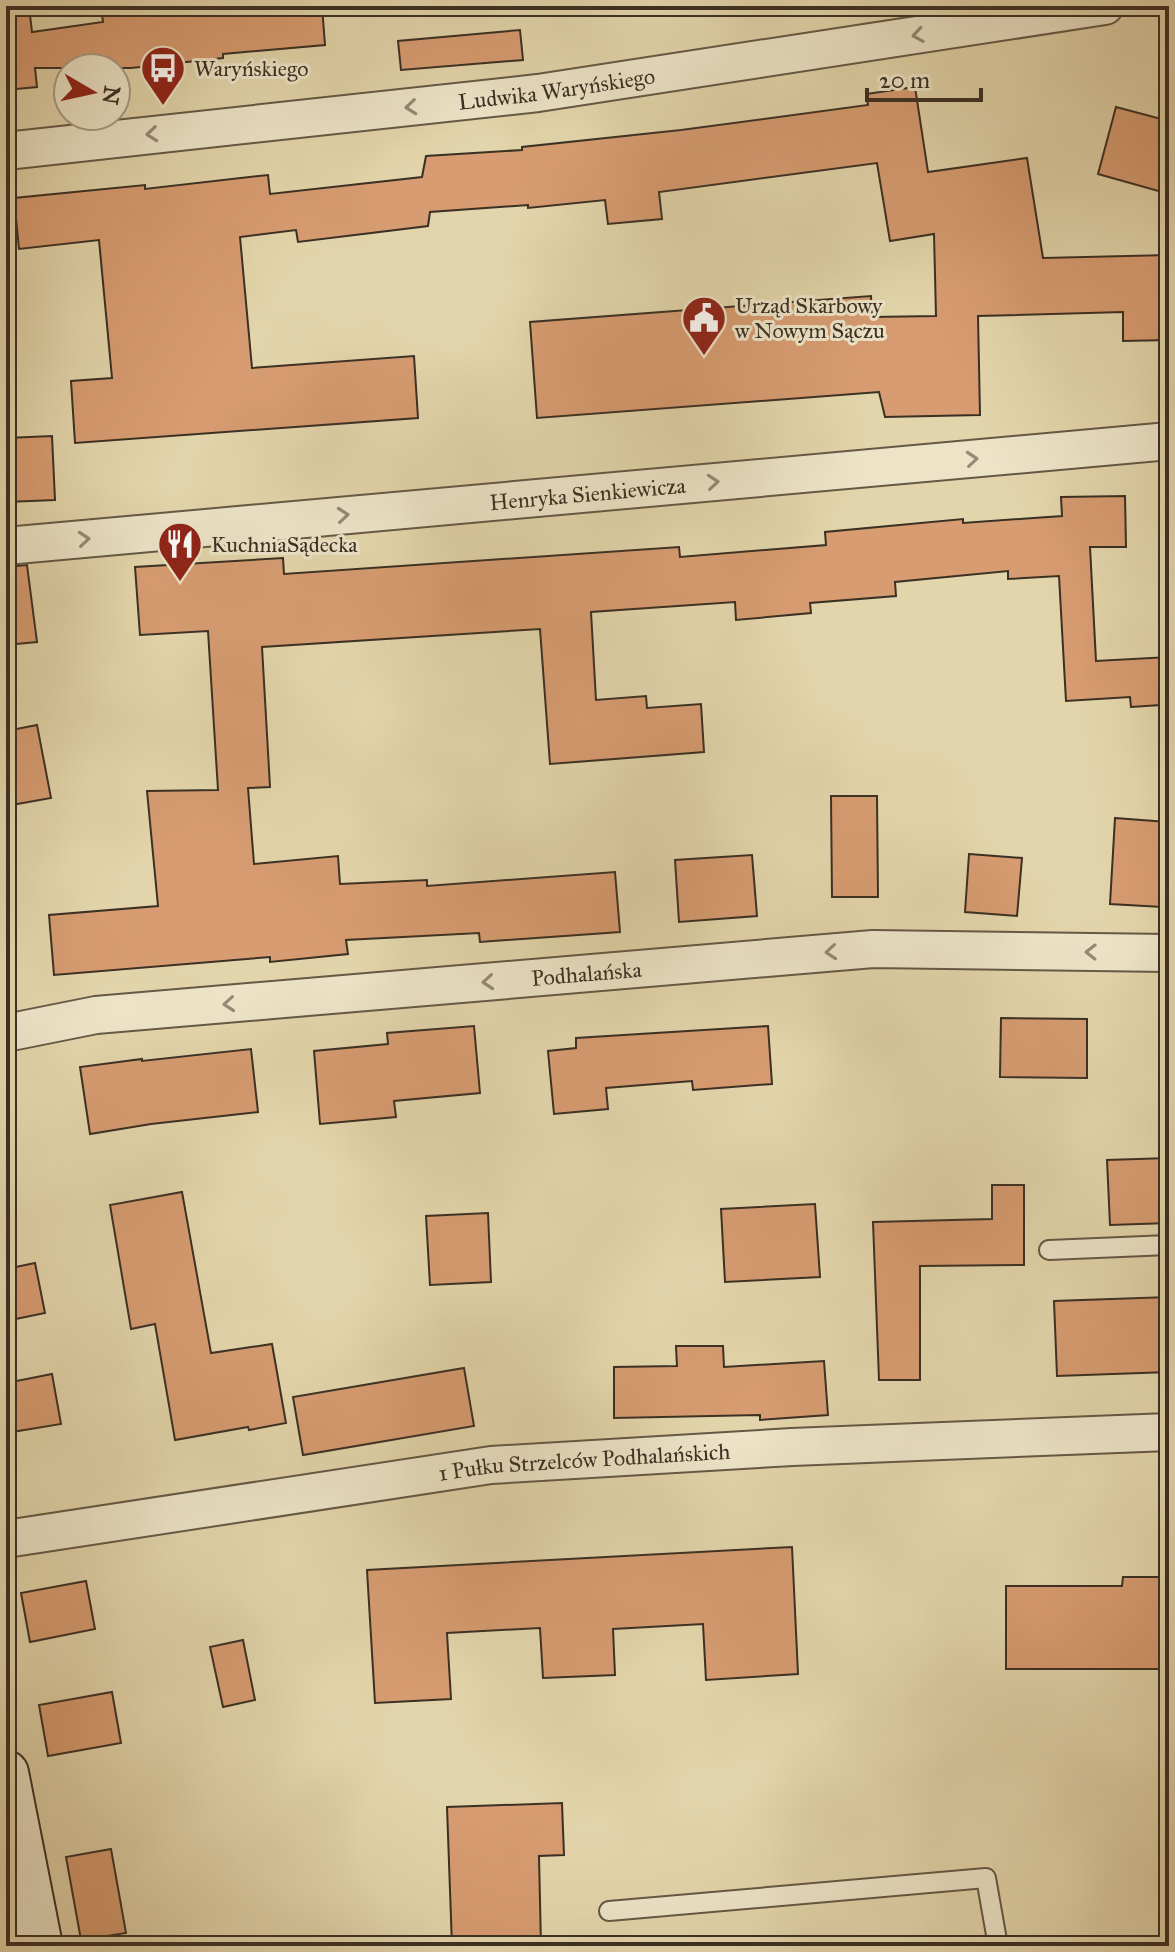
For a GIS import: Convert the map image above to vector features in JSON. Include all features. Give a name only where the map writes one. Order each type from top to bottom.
[{"type":"main road","points":[[6,1773],[40,1946]]},
{"type":"street","name":"Ludwika Waryńskiego","points":[[6,151],[538,93],[1105,6]]},
{"type":"street","name":"Henryka Sienkiewicza","points":[[6,546],[1169,441]]},
{"type":"street","name":"Podhalańska","points":[[6,1033],[96,1015],[873,949],[1169,953]]},
{"type":"street","name":"1 Pułku Strzelców Podhalańskich","points":[[6,1539],[491,1465],[792,1447],[1169,1432]]},
{"type":"lane","points":[[1049,1250],[1169,1245]]},
{"type":"lane","points":[[609,1911],[986,1878],[998,1946]]},
{"type":"building","points":[[6,6],[29,6],[32,32],[103,22],[102,15],[166,6],[322,6],[325,45],[223,54],[223,58],[132,68],[132,52],[52,52],[52,68],[35,68],[37,87],[6,90]]},
{"type":"building","points":[[520,30],[523,60],[401,70],[398,41]]},
{"type":"building","points":[[915,87],[928,172],[1027,158],[1043,258],[1169,255],[1169,340],[1123,341],[1123,312],[978,316],[980,415],[885,417],[879,392],[537,418],[530,322],[871,296],[872,317],[936,316],[934,234],[890,241],[877,163],[659,192],[662,219],[608,224],[605,200],[528,208],[528,205],[430,212],[428,226],[298,242],[296,230],[240,237],[252,368],[414,356],[418,418],[75,443],[71,381],[112,378],[99,240],[19,249],[14,198],[145,185],[145,189],[268,175],[270,194],[422,177],[426,156],[522,150],[522,147],[868,105],[866,94]]},
{"type":"building","points":[[1116,107],[1169,121],[1169,194],[1098,174]]},
{"type":"building","points":[[52,436],[55,500],[6,502],[6,438]]},
{"type":"building","points":[[1125,496],[1126,547],[1090,547],[1096,661],[1169,657],[1169,672],[1161,705],[1131,707],[1130,697],[1066,701],[1059,576],[1008,579],[1008,571],[895,582],[896,596],[810,603],[811,613],[736,620],[735,602],[591,612],[596,700],[646,696],[647,708],[701,704],[704,752],[550,764],[540,629],[262,647],[270,787],[248,788],[254,864],[338,856],[340,884],[427,880],[427,886],[615,872],[620,932],[480,942],[479,933],[346,940],[348,954],[270,962],[270,957],[54,975],[49,915],[158,906],[147,791],[218,790],[208,631],[140,635],[135,567],[283,558],[284,574],[679,547],[680,557],[826,545],[825,532],[963,519],[963,523],[1062,516],[1061,497]]},
{"type":"building","points":[[27,565],[37,642],[6,645],[6,567]]},
{"type":"building","points":[[37,725],[51,798],[6,806],[6,731]]},
{"type":"building","points":[[831,796],[877,796],[878,897],[832,897]]},
{"type":"building","points":[[1115,818],[1167,822],[1162,907],[1110,904]]},
{"type":"building","points":[[969,854],[1022,858],[1017,916],[965,912]]},
{"type":"building","points":[[752,855],[757,916],[679,922],[675,860]]},
{"type":"building","points":[[1001,1018],[1087,1019],[1087,1078],[1000,1077]]},
{"type":"building","points":[[474,1026],[480,1093],[394,1101],[396,1117],[320,1124],[314,1051],[388,1044],[387,1033]]},
{"type":"building","points":[[768,1026],[772,1084],[693,1090],[692,1081],[606,1088],[608,1109],[554,1114],[548,1051],[576,1048],[576,1038]]},
{"type":"building","points":[[251,1049],[258,1112],[90,1134],[80,1067]]},
{"type":"building","points":[[1169,1158],[1169,1223],[1110,1225],[1107,1160]]},
{"type":"building","points":[[992,1185],[1024,1185],[1024,1265],[920,1266],[920,1380],[879,1380],[873,1222],[992,1219]]},
{"type":"building","points":[[182,1192],[211,1353],[272,1344],[286,1423],[175,1440],[155,1324],[131,1329],[110,1205]]},
{"type":"building","points":[[815,1204],[820,1277],[725,1282],[721,1209]]},
{"type":"building","points":[[488,1213],[491,1282],[430,1285],[426,1216]]},
{"type":"building","points":[[35,1263],[45,1313],[6,1321],[6,1269]]},
{"type":"building","points":[[1169,1297],[1169,1372],[1057,1376],[1054,1301]]},
{"type":"building","points":[[676,1346],[723,1346],[724,1367],[824,1361],[828,1415],[760,1420],[760,1415],[614,1418],[614,1367],[677,1366]]},
{"type":"building","points":[[464,1368],[474,1426],[303,1455],[293,1397]]},
{"type":"building","points":[[52,1374],[61,1424],[6,1433],[6,1383]]},
{"type":"building","points":[[792,1547],[798,1674],[706,1680],[703,1624],[613,1629],[615,1675],[543,1678],[540,1628],[447,1633],[451,1699],[375,1703],[367,1570]]},
{"type":"building","points":[[1123,1577],[1169,1577],[1169,1669],[1006,1669],[1006,1586],[1122,1586]]},
{"type":"building","points":[[86,1581],[95,1629],[30,1642],[21,1593]]},
{"type":"building","points":[[243,1640],[255,1700],[223,1707],[210,1647]]},
{"type":"building","points":[[112,1692],[121,1743],[48,1756],[39,1705]]},
{"type":"building","points":[[562,1803],[564,1855],[539,1856],[541,1946],[452,1946],[447,1807]]},
{"type":"building","points":[[111,1849],[126,1933],[81,1940],[66,1857]]},
{"type":"place","name":"Waryńskiego","points":[[163,107]]},
{"type":"place","name":"Urząd Skarbowy w Nowym Sączu","points":[[704,357]]},
{"type":"place","name":"KuchniaSądecka","points":[[180,583]]}]
